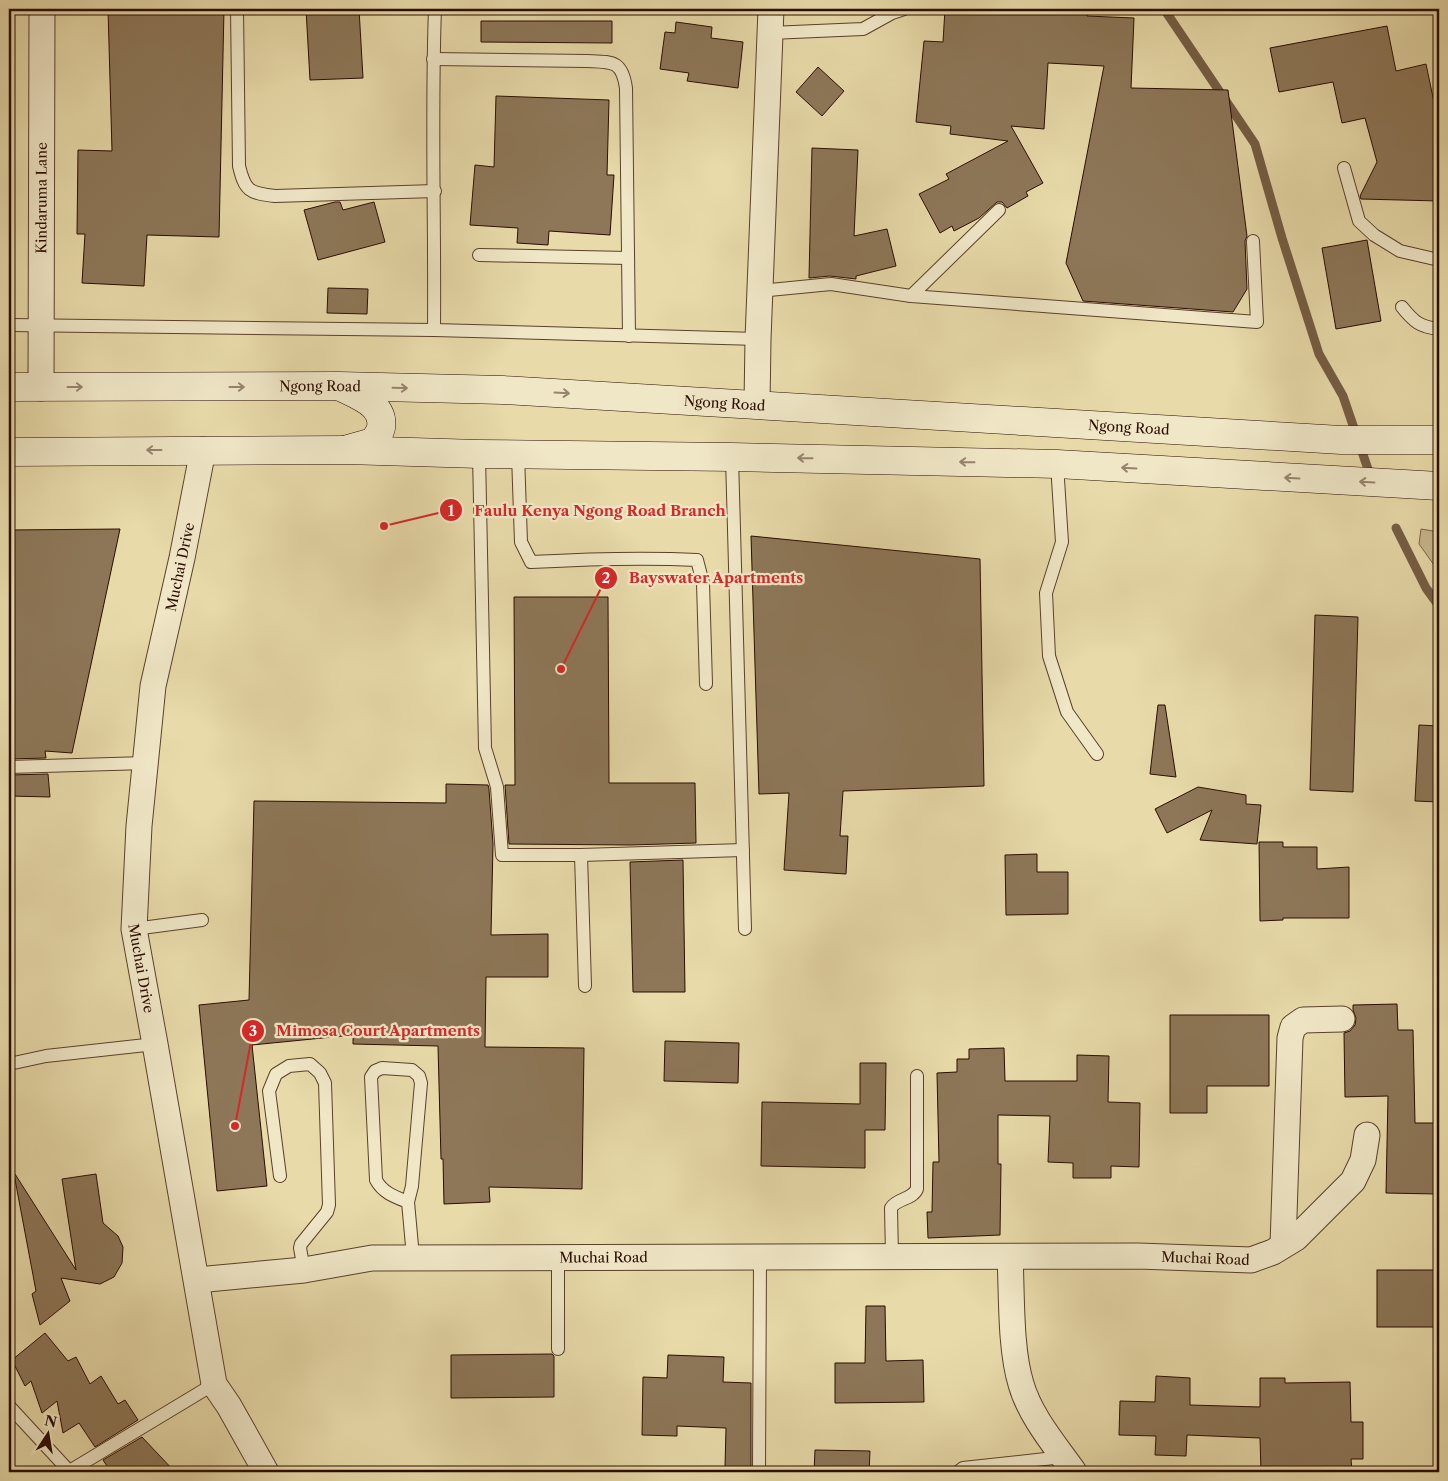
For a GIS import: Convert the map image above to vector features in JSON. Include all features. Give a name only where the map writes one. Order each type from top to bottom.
[{"type":"main road","name":"Ngong Road","points":[[9,387],[339,386],[503,390],[1341,440],[1439,440]]},
{"type":"main road","points":[[339,386],[369,401],[381,417],[381,429],[373,442],[346,450]]},
{"type":"main road","points":[[9,452],[346,450],[518,455],[732,456],[1057,464],[1439,486]]},
{"type":"street","name":"Kindaruma Lane","points":[[42,9],[42,388]]},
{"type":"street","points":[[758,404],[758,339],[771,9]]},
{"type":"street","name":"Muchai Drive","points":[[203,450],[182,558],[153,686],[139,826],[134,929],[156,1044],[214,1384],[229,1406],[266,1472]]},
{"type":"street","points":[[1284,1245],[1290,1038],[1293,1027],[1303,1020],[1342,1018]]},
{"type":"street","name":"Muchai Road","points":[[197,1280],[304,1270],[372,1258],[413,1257],[1010,1258],[1138,1256],[1251,1260],[1273,1252],[1296,1238],[1353,1181],[1363,1160],[1367,1135]]},
{"type":"street","points":[[1010,1258],[1016,1361],[1021,1384],[1030,1405],[1069,1464]]},
{"type":"lane","points":[[237,9],[239,166],[244,184],[256,194],[275,196],[435,190]]},
{"type":"lane","points":[[434,330],[435,190],[433,59],[435,9]]},
{"type":"lane","points":[[770,33],[863,29],[892,13],[904,9]]},
{"type":"lane","points":[[433,59],[606,62],[619,67],[624,75],[626,88],[629,336]]},
{"type":"lane","points":[[1344,168],[1359,221],[1374,235],[1400,250],[1439,260]]},
{"type":"lane","points":[[911,296],[999,210]]},
{"type":"lane","points":[[760,291],[831,284],[911,296],[1256,322],[1253,240]]},
{"type":"lane","points":[[479,255],[628,258]]},
{"type":"lane","points":[[1402,307],[1416,322],[1426,328],[1439,329]]},
{"type":"lane","points":[[9,325],[434,330],[758,339]]},
{"type":"lane","points":[[480,454],[485,748],[497,787],[502,855],[580,855],[743,850]]},
{"type":"lane","points":[[518,455],[522,542],[530,562],[634,559],[697,560],[703,583],[706,684]]},
{"type":"lane","points":[[732,456],[744,929]]},
{"type":"lane","points":[[1057,464],[1062,542],[1046,593],[1049,656],[1067,712],[1097,754]]},
{"type":"lane","points":[[9,767],[146,763]]},
{"type":"lane","points":[[580,855],[586,986]]},
{"type":"lane","points":[[134,929],[202,920]]},
{"type":"lane","points":[[9,1064],[46,1056],[156,1044]]},
{"type":"lane","points":[[280,1176],[269,1091],[276,1074],[289,1066],[310,1064],[320,1072],[325,1083],[329,1205],[327,1212],[301,1244],[304,1270]]},
{"type":"lane","points":[[408,1202],[380,1188],[376,1180],[371,1077],[382,1068],[412,1070],[419,1076],[421,1083],[412,1186],[408,1202],[413,1257]]},
{"type":"lane","points":[[892,1257],[891,1208],[894,1203],[914,1195],[917,1189],[918,1076]]},
{"type":"lane","points":[[558,1257],[558,1349]]},
{"type":"lane","points":[[759,1472],[760,1258]]},
{"type":"lane","points":[[9,1406],[69,1472],[214,1384]]},
{"type":"lane","points":[[958,1472],[963,1468],[1069,1464]]},
{"type":"shaded area","points":[[1421,529],[1439,532],[1439,572],[1419,544]]},
{"type":"building","points":[[108,9],[224,9],[219,237],[147,235],[144,286],[82,283],[85,234],[77,234],[78,150],[112,151]]},
{"type":"building","points":[[306,9],[359,9],[363,78],[310,80]]},
{"type":"building","points":[[945,9],[1088,9],[1087,16],[1134,18],[1131,88],[1228,90],[1247,236],[1245,241],[1247,289],[1233,312],[1083,301],[1066,263],[1104,66],[1048,63],[1044,129],[1011,126],[1043,183],[1026,192],[1028,196],[1007,208],[1002,202],[997,202],[979,218],[954,231],[952,226],[940,233],[919,194],[949,179],[946,174],[1008,141],[950,134],[951,126],[916,122],[924,41],[943,42]]},
{"type":"building","points":[[481,21],[612,21],[612,43],[481,42]]},
{"type":"building","points":[[676,22],[712,27],[711,38],[743,42],[738,88],[687,81],[689,73],[660,69],[665,32],[675,33]]},
{"type":"building","points":[[1387,26],[1396,71],[1426,64],[1439,126],[1439,201],[1361,199],[1360,196],[1377,162],[1365,118],[1342,123],[1333,82],[1279,92],[1270,48]]},
{"type":"building","points":[[818,67],[844,91],[822,116],[796,92]]},
{"type":"building","points":[[496,96],[609,100],[607,175],[614,175],[610,235],[549,231],[548,245],[517,243],[518,228],[470,225],[475,165],[494,167]]},
{"type":"building","points":[[812,148],[858,150],[854,236],[887,229],[896,266],[856,276],[856,279],[830,276],[809,278]]},
{"type":"building","points":[[340,202],[343,210],[374,202],[385,242],[318,260],[304,210]]},
{"type":"building","points":[[1367,240],[1381,321],[1336,329],[1322,248]]},
{"type":"building","points":[[328,288],[368,289],[367,314],[327,313]]},
{"type":"building","points":[[120,529],[72,753],[45,751],[46,758],[9,759],[9,530]]},
{"type":"building","points":[[751,536],[980,559],[984,786],[843,791],[840,836],[848,836],[846,874],[784,870],[789,793],[759,794]]},
{"type":"building","points":[[514,597],[608,597],[609,783],[695,783],[696,843],[630,845],[509,844],[505,785],[515,785]]},
{"type":"building","points":[[1315,615],[1358,617],[1353,792],[1310,790]]},
{"type":"building","points":[[1158,705],[1165,705],[1176,777],[1150,774]]},
{"type":"building","points":[[1419,725],[1439,726],[1439,802],[1415,801]]},
{"type":"building","points":[[48,774],[50,797],[9,796],[9,775]]},
{"type":"building","points":[[446,784],[488,785],[493,844],[491,935],[548,934],[548,977],[486,977],[485,1047],[584,1048],[582,1189],[489,1187],[490,1202],[444,1204],[438,1046],[353,1044],[353,1035],[252,1045],[267,1186],[217,1191],[199,1005],[249,1000],[254,801],[446,803]]},
{"type":"building","points":[[1198,787],[1246,795],[1246,804],[1261,805],[1257,844],[1200,840],[1212,810],[1167,833],[1155,809]]},
{"type":"building","points":[[1259,842],[1283,842],[1283,847],[1317,847],[1317,869],[1349,867],[1349,918],[1283,918],[1283,920],[1260,921]]},
{"type":"building","points":[[1037,854],[1037,872],[1068,872],[1068,914],[1006,915],[1005,855]]},
{"type":"building","points":[[683,860],[685,992],[633,992],[630,862]]},
{"type":"building","points":[[1397,1004],[1398,1030],[1413,1030],[1415,1123],[1437,1123],[1436,1194],[1386,1193],[1388,1096],[1345,1097],[1344,1033],[1350,1031],[1355,1025],[1356,1018],[1353,1005]]},
{"type":"building","points":[[1170,1015],[1269,1015],[1269,1086],[1207,1086],[1207,1113],[1170,1113]]},
{"type":"building","points":[[665,1041],[739,1043],[738,1083],[664,1081]]},
{"type":"building","points":[[1004,1048],[1005,1081],[1077,1081],[1077,1055],[1109,1056],[1108,1102],[1140,1103],[1139,1167],[1111,1166],[1111,1178],[1073,1178],[1073,1163],[1048,1162],[1050,1116],[998,1115],[998,1164],[1001,1164],[1000,1235],[928,1238],[927,1212],[932,1212],[933,1162],[939,1162],[937,1073],[957,1072],[957,1059],[969,1059],[969,1049]]},
{"type":"building","points":[[860,1063],[886,1063],[885,1130],[865,1130],[865,1168],[761,1166],[762,1102],[860,1104]]},
{"type":"building","points":[[14,1174],[76,1270],[62,1179],[96,1174],[103,1223],[118,1236],[123,1247],[122,1263],[114,1277],[100,1284],[61,1278],[70,1301],[40,1325],[32,1294],[36,1291]]},
{"type":"building","points":[[1377,1270],[1439,1270],[1439,1327],[1377,1327]]},
{"type":"building","points":[[866,1306],[885,1306],[886,1361],[923,1360],[924,1402],[835,1403],[835,1363],[865,1363]]},
{"type":"building","points":[[45,1333],[68,1361],[76,1357],[90,1384],[101,1376],[118,1404],[125,1400],[138,1420],[95,1447],[79,1423],[63,1433],[57,1401],[42,1413],[31,1381],[25,1386],[12,1360]]},
{"type":"building","points":[[552,1354],[554,1356],[554,1397],[451,1398],[451,1355]]},
{"type":"building","points":[[668,1355],[724,1357],[723,1382],[751,1383],[751,1467],[725,1467],[726,1428],[677,1426],[677,1436],[642,1435],[643,1377],[667,1378]]},
{"type":"building","points":[[1156,1376],[1190,1378],[1190,1405],[1260,1407],[1260,1378],[1285,1378],[1285,1383],[1350,1382],[1351,1422],[1363,1422],[1363,1459],[1351,1459],[1352,1472],[1261,1472],[1260,1438],[1187,1435],[1186,1456],[1155,1455],[1156,1436],[1119,1435],[1120,1401],[1155,1402]]},
{"type":"building","points":[[142,1437],[175,1472],[111,1472],[103,1460]]},
{"type":"building","points":[[815,1450],[870,1451],[869,1472],[814,1472]]},
{"type":"waterway","points":[[1164,9],[1255,144],[1282,238],[1319,354],[1343,396],[1371,478]]},
{"type":"waterway","points":[[1396,528],[1426,588],[1439,606]]},
{"type":"place","name":"Faulu Kenya Ngong Road Branch","points":[[384,526]]},
{"type":"place","name":"Bayswater Apartments","points":[[561,669]]},
{"type":"place","name":"Mimosa Court Apartments","points":[[235,1126]]}]
